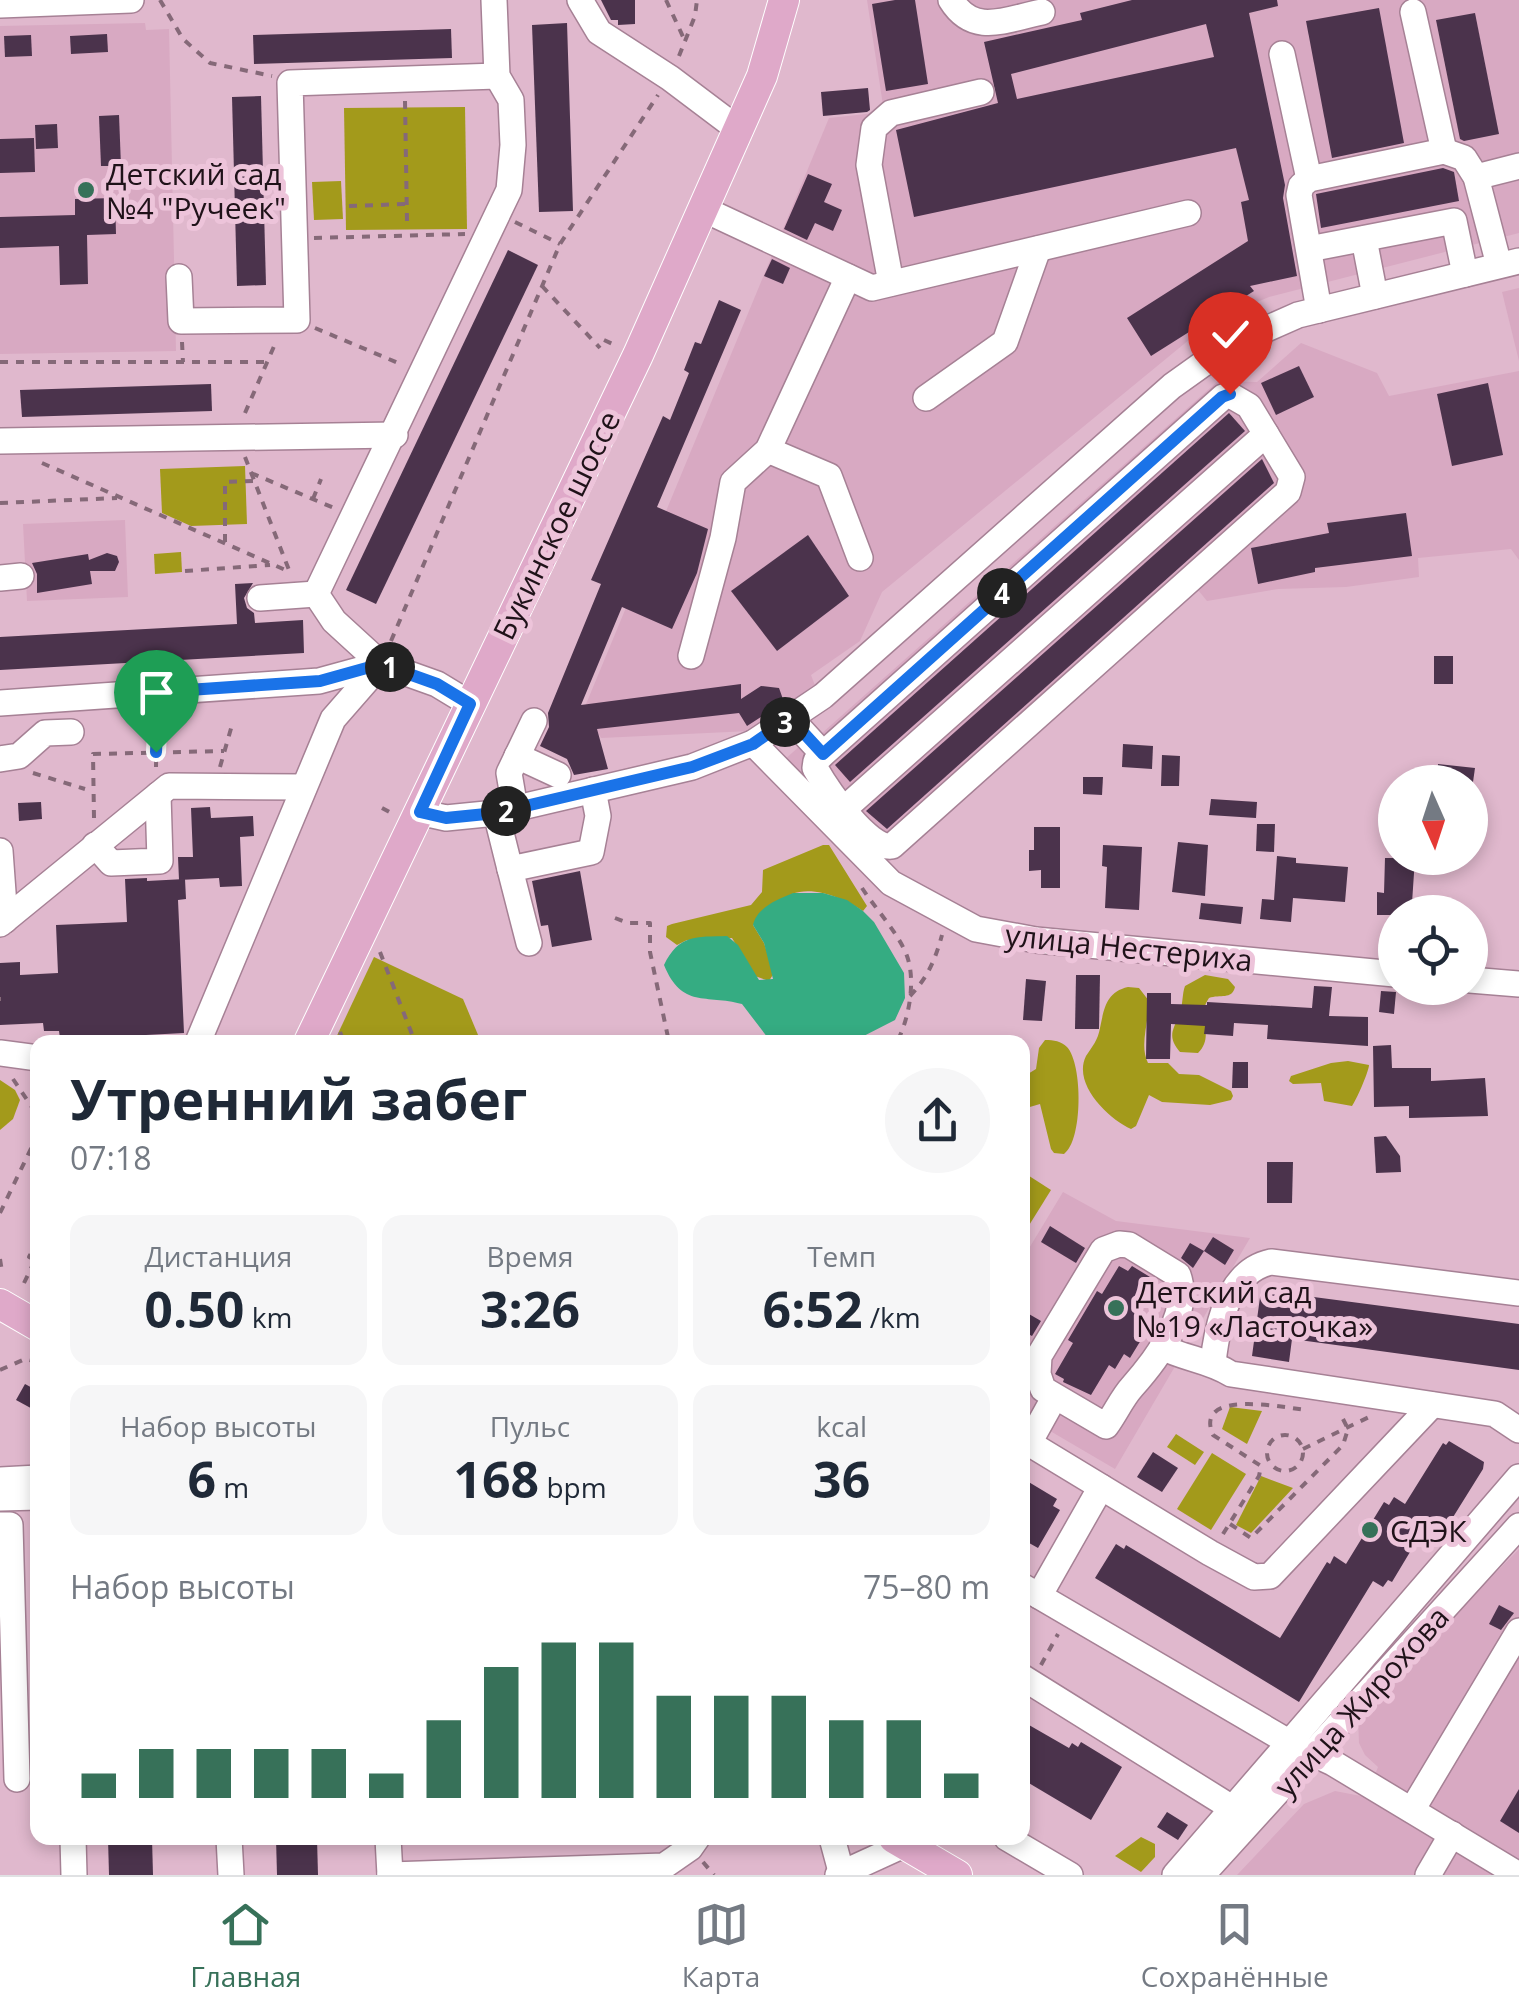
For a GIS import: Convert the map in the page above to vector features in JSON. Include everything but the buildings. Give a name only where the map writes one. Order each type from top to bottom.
[{"type":"main road","name":"Букинское шоссе","points":[[312,1035],[407,813],[470,704],[630,372],[762,76],[784,0]]},
{"type":"main road","points":[[0,1304],[30,1321]]},
{"type":"main road","points":[[907,1845],[957,1875]]},
{"type":"street","points":[[0,5],[131,0]]},
{"type":"street","points":[[316,594],[509,190],[511,100],[497,76],[494,0]]},
{"type":"street","points":[[580,0],[599,32],[670,78],[739,130]]},
{"type":"street","points":[[952,0],[962,16],[980,24],[1042,12]]},
{"type":"street","points":[[1413,12],[1444,151]]},
{"type":"street","points":[[1282,54],[1309,179]]},
{"type":"street","points":[[178,277],[181,322],[297,320],[290,83],[497,76]]},
{"type":"street","points":[[891,283],[869,165],[874,128],[891,113],[981,92]]},
{"type":"street","points":[[407,813],[446,818],[506,811],[692,767],[753,744],[823,696],[1172,386],[1228,346],[1298,315],[1320,310],[1509,263],[1476,177],[1464,158],[1444,151],[1309,179],[1302,186],[1299,196],[1320,310]]},
{"type":"street","points":[[1476,177],[1519,166]]},
{"type":"street","points":[[704,209],[872,288],[1188,213]]},
{"type":"street","points":[[1308,249],[1454,222],[1465,274]]},
{"type":"street","points":[[1364,239],[1375,296]]},
{"type":"street","points":[[926,398],[1005,342],[1038,248]]},
{"type":"street","points":[[690,656],[720,554],[733,482],[768,450],[848,277]]},
{"type":"street","points":[[1230,394],[1249,406],[1292,477],[1288,492],[892,846],[875,844],[844,809],[815,768],[823,754],[1222,397],[1230,394]]},
{"type":"street","points":[[844,809],[1266,434]]},
{"type":"street","points":[[0,441],[395,435]]},
{"type":"street","points":[[768,450],[829,476],[860,558]]},
{"type":"street","points":[[316,594],[334,621],[381,664],[437,684],[470,704]]},
{"type":"street","points":[[260,598],[316,594]]},
{"type":"street","points":[[0,703],[320,681],[381,664]]},
{"type":"street","points":[[201,1035],[333,719],[381,664]]},
{"type":"street","points":[[790,718],[823,754]]},
{"type":"street","points":[[529,942],[510,869],[506,811],[509,772],[534,721]]},
{"type":"street","points":[[0,759],[19,756],[45,733],[71,732]]},
{"type":"street","name":"улица Нестериха","points":[[753,744],[890,884],[976,929],[1036,940],[1378,972]]},
{"type":"street","points":[[517,756],[558,775]]},
{"type":"street","points":[[157,782],[169,786],[304,787]]},
{"type":"street","points":[[2,922],[95,845],[157,782]]},
{"type":"street","points":[[95,845],[111,863],[160,860],[157,782]]},
{"type":"street","points":[[510,869],[591,852],[598,816],[593,790]]},
{"type":"street","points":[[0,851],[2,922]]},
{"type":"street","points":[[1488,981],[1519,984]]},
{"type":"street","points":[[5,1064],[30,1059]]},
{"type":"street","points":[[1129,1246],[1178,1275],[1180,1306],[1162,1347],[1106,1426],[1054,1398],[1040,1382],[1039,1356],[1103,1250],[1129,1246]]},
{"type":"street","points":[[1213,1363],[1221,1316],[1242,1277],[1256,1265],[1271,1262],[1519,1292]]},
{"type":"street","points":[[1162,1347],[1181,1357],[1213,1363],[1231,1374],[1495,1414],[1519,1430]]},
{"type":"street","points":[[1030,1435],[1054,1398]]},
{"type":"street","points":[[1030,1443],[1210,1553],[1254,1577],[1270,1576],[1432,1405]]},
{"type":"street","points":[[1303,1748],[1519,1478]]},
{"type":"street","points":[[3,1492],[30,1481]]},
{"type":"street","points":[[1101,1487],[1030,1591],[1519,1875]]},
{"type":"street","points":[[3,1492],[30,1496]]},
{"type":"street","points":[[3,1492],[18,1779]]},
{"type":"street","name":"улица Жирохова","points":[[1175,1875],[1232,1808],[1303,1748],[1519,1526]]},
{"type":"street","points":[[1412,1810],[1519,1631]]},
{"type":"street","points":[[1030,1683],[1232,1808]]},
{"type":"street","name":"улица Жирохова","points":[[1202,1875],[1303,1748]]},
{"type":"street","points":[[1428,1875],[1452,1834]]},
{"type":"street","points":[[74,1845],[74,1875]]},
{"type":"street","points":[[230,1845],[231,1875]]},
{"type":"street","points":[[388,1845],[390,1875],[664,1870],[692,1845]]},
{"type":"street","points":[[834,1845],[840,1874],[893,1845]]},
{"type":"street","points":[[1019,1845],[1070,1875]]},
{"type":"path","points":[[160,0],[183,39],[210,64],[258,72]]},
{"type":"path","points":[[666,0],[685,42]]},
{"type":"path","points":[[381,664],[560,244],[670,78],[696,16],[698,0]]},
{"type":"path","points":[[405,79],[406,221]]},
{"type":"path","points":[[349,206],[406,204]]},
{"type":"path","points":[[294,238],[494,224],[560,244]]},
{"type":"path","points":[[542,286],[600,348]]},
{"type":"path","points":[[297,320],[424,374]]},
{"type":"path","points":[[0,362],[269,362]]},
{"type":"path","points":[[35,460],[290,572]]},
{"type":"path","points":[[251,473],[353,517]]},
{"type":"path","points":[[313,498],[320,479]]},
{"type":"path","points":[[224,542],[225,482],[254,481]]},
{"type":"path","points":[[0,503],[122,498]]},
{"type":"path","points":[[184,571],[273,564]]},
{"type":"path","points":[[157,782],[159,692]]},
{"type":"path","points":[[214,786],[232,725]]},
{"type":"path","points":[[95,845],[93,754],[224,751]]},
{"type":"path","points":[[26,771],[85,789]]},
{"type":"path","points":[[382,808],[407,813]]},
{"type":"path","points":[[860,884],[907,956],[909,997],[900,1035]]},
{"type":"path","points":[[909,997],[925,980],[935,961],[947,916]]},
{"type":"path","points":[[615,918],[628,923],[650,923],[650,952],[667,1035]]},
{"type":"path","points":[[376,943],[412,1035]]},
{"type":"path","points":[[5,1064],[30,1103]]},
{"type":"path","points":[[0,1213],[30,1151]]},
{"type":"path","points":[[0,1259],[2,1272]]},
{"type":"path","points":[[24,1283],[30,1272]]},
{"type":"path","points":[[0,1370],[30,1361]]},
{"type":"path","points":[[1303,1448],[1348,1429],[1386,1399]]},
{"type":"path","points":[[1260,1466],[1213,1435],[1210,1422],[1217,1409],[1239,1403],[1323,1412]]},
{"type":"path","points":[[1230,1524],[1251,1538],[1343,1445],[1348,1429],[1340,1414]]},
{"type":"path","points":[[1276,1438],[1296,1438],[1303,1448],[1302,1462],[1292,1470],[1279,1470],[1269,1461],[1268,1448],[1276,1438]]},
{"type":"path","points":[[1260,1466],[1269,1461]]},
{"type":"path","points":[[1210,1553],[1259,1476],[1260,1466]]},
{"type":"path","points":[[1053,1644],[1057,1637]]},
{"type":"shaded area","points":[[867,0],[1519,0],[1519,233],[1269,297],[1212,321],[882,592],[860,641],[811,675],[816,688],[750,731],[601,738],[584,709],[829,118],[884,112]]},
{"type":"shaded area","name":"Детский сад №4 \"Ручеек\"","points":[[145,23],[146,30],[169,29],[176,351],[0,354],[0,26]]},
{"type":"shaded area","points":[[465,107],[467,229],[346,230],[344,108]]},
{"type":"shaded area","points":[[341,181],[343,219],[314,220],[312,182]]},
{"type":"shaded area","points":[[1519,288],[1519,361],[1502,292]]},
{"type":"shaded area","points":[[1301,343],[1377,373],[1389,396],[1519,371],[1519,560],[1511,549],[1418,558],[1419,577],[1346,587],[1278,589],[1207,601],[1198,590],[884,866],[782,762],[803,743],[812,742],[1218,381],[1257,382]]},
{"type":"shaded area","points":[[245,466],[247,524],[191,526],[162,513],[160,469]]},
{"type":"shaded area","points":[[125,520],[128,597],[27,601],[23,524]]},
{"type":"shaded area","points":[[181,552],[182,572],[155,574],[154,554]]},
{"type":"shaded area","points":[[829,845],[867,906],[863,911],[838,898],[810,891],[782,900],[753,925],[774,973],[769,981],[755,976],[732,938],[687,940],[677,945],[666,937],[667,926],[672,924],[751,905],[762,892],[763,870]]},
{"type":"shaded area","points":[[793,893],[823,893],[847,900],[863,911],[874,922],[904,973],[905,998],[895,1020],[866,1035],[766,1035],[742,1004],[687,994],[671,979],[664,965],[682,942],[727,936],[738,945],[759,980],[773,979],[764,943],[753,925],[763,909]]},
{"type":"shaded area","points":[[374,957],[463,999],[478,1035],[337,1035]]},
{"type":"shaded area","points":[[1205,975],[1228,979],[1235,987],[1228,995],[1209,998],[1205,1005],[1205,1040],[1198,1053],[1180,1052],[1172,1032],[1185,986]]},
{"type":"shaded area","points":[[1128,987],[1139,988],[1149,1001],[1144,1041],[1148,1063],[1168,1063],[1179,1074],[1199,1075],[1231,1091],[1231,1100],[1210,1105],[1162,1102],[1149,1095],[1136,1126],[1131,1129],[1103,1109],[1088,1089],[1083,1067],[1098,1036],[1107,1002]]},
{"type":"shaded area","points":[[1045,1040],[1062,1043],[1076,1069],[1078,1119],[1064,1154],[1051,1149],[1040,1104],[1030,1107],[1030,1073],[1036,1069],[1039,1048]]},
{"type":"shaded area","points":[[1348,1061],[1369,1065],[1352,1106],[1324,1101],[1321,1083],[1289,1081],[1291,1076]]},
{"type":"shaded area","points":[[0,1080],[15,1090],[20,1100],[13,1119],[0,1130]]},
{"type":"shaded area","points":[[1030,1176],[1051,1190],[1030,1224]]},
{"type":"shaded area","name":"Детский сад №19 «Ласточка»","points":[[1063,1192],[1116,1221],[1250,1238],[1115,1469],[1030,1419],[1030,1247]]},
{"type":"shaded area","points":[[1230,1407],[1262,1411],[1247,1444],[1222,1429]]},
{"type":"shaded area","points":[[1176,1434],[1204,1452],[1195,1465],[1167,1447]]},
{"type":"shaded area","points":[[1212,1453],[1246,1474],[1211,1530],[1177,1509]]},
{"type":"shaded area","points":[[1261,1476],[1293,1488],[1251,1533],[1236,1525]]},
{"type":"shaded area","points":[[1519,1549],[1519,1875],[1237,1875],[1304,1804],[1335,1791],[1366,1797],[1378,1767],[1359,1743],[1358,1718],[1365,1706]]},
{"type":"shaded area","points":[[1141,1837],[1155,1844],[1155,1857],[1141,1872],[1115,1856]]},
{"type":"place","name":"Детский сад №4 \"Ручеек\"","points":[[86,190]]},
{"type":"place","name":"Детский сад №19 «Ласточка»","points":[[1116,1308]]},
{"type":"place","name":"СДЭК","points":[[1370,1530]]},
{"type":"route","points":[[156,752],[159,692],[320,681],[381,664],[437,684],[470,704],[420,812],[446,818],[496,813],[692,767],[753,744],[790,718],[823,754],[1222,397],[1230,394]]}]
